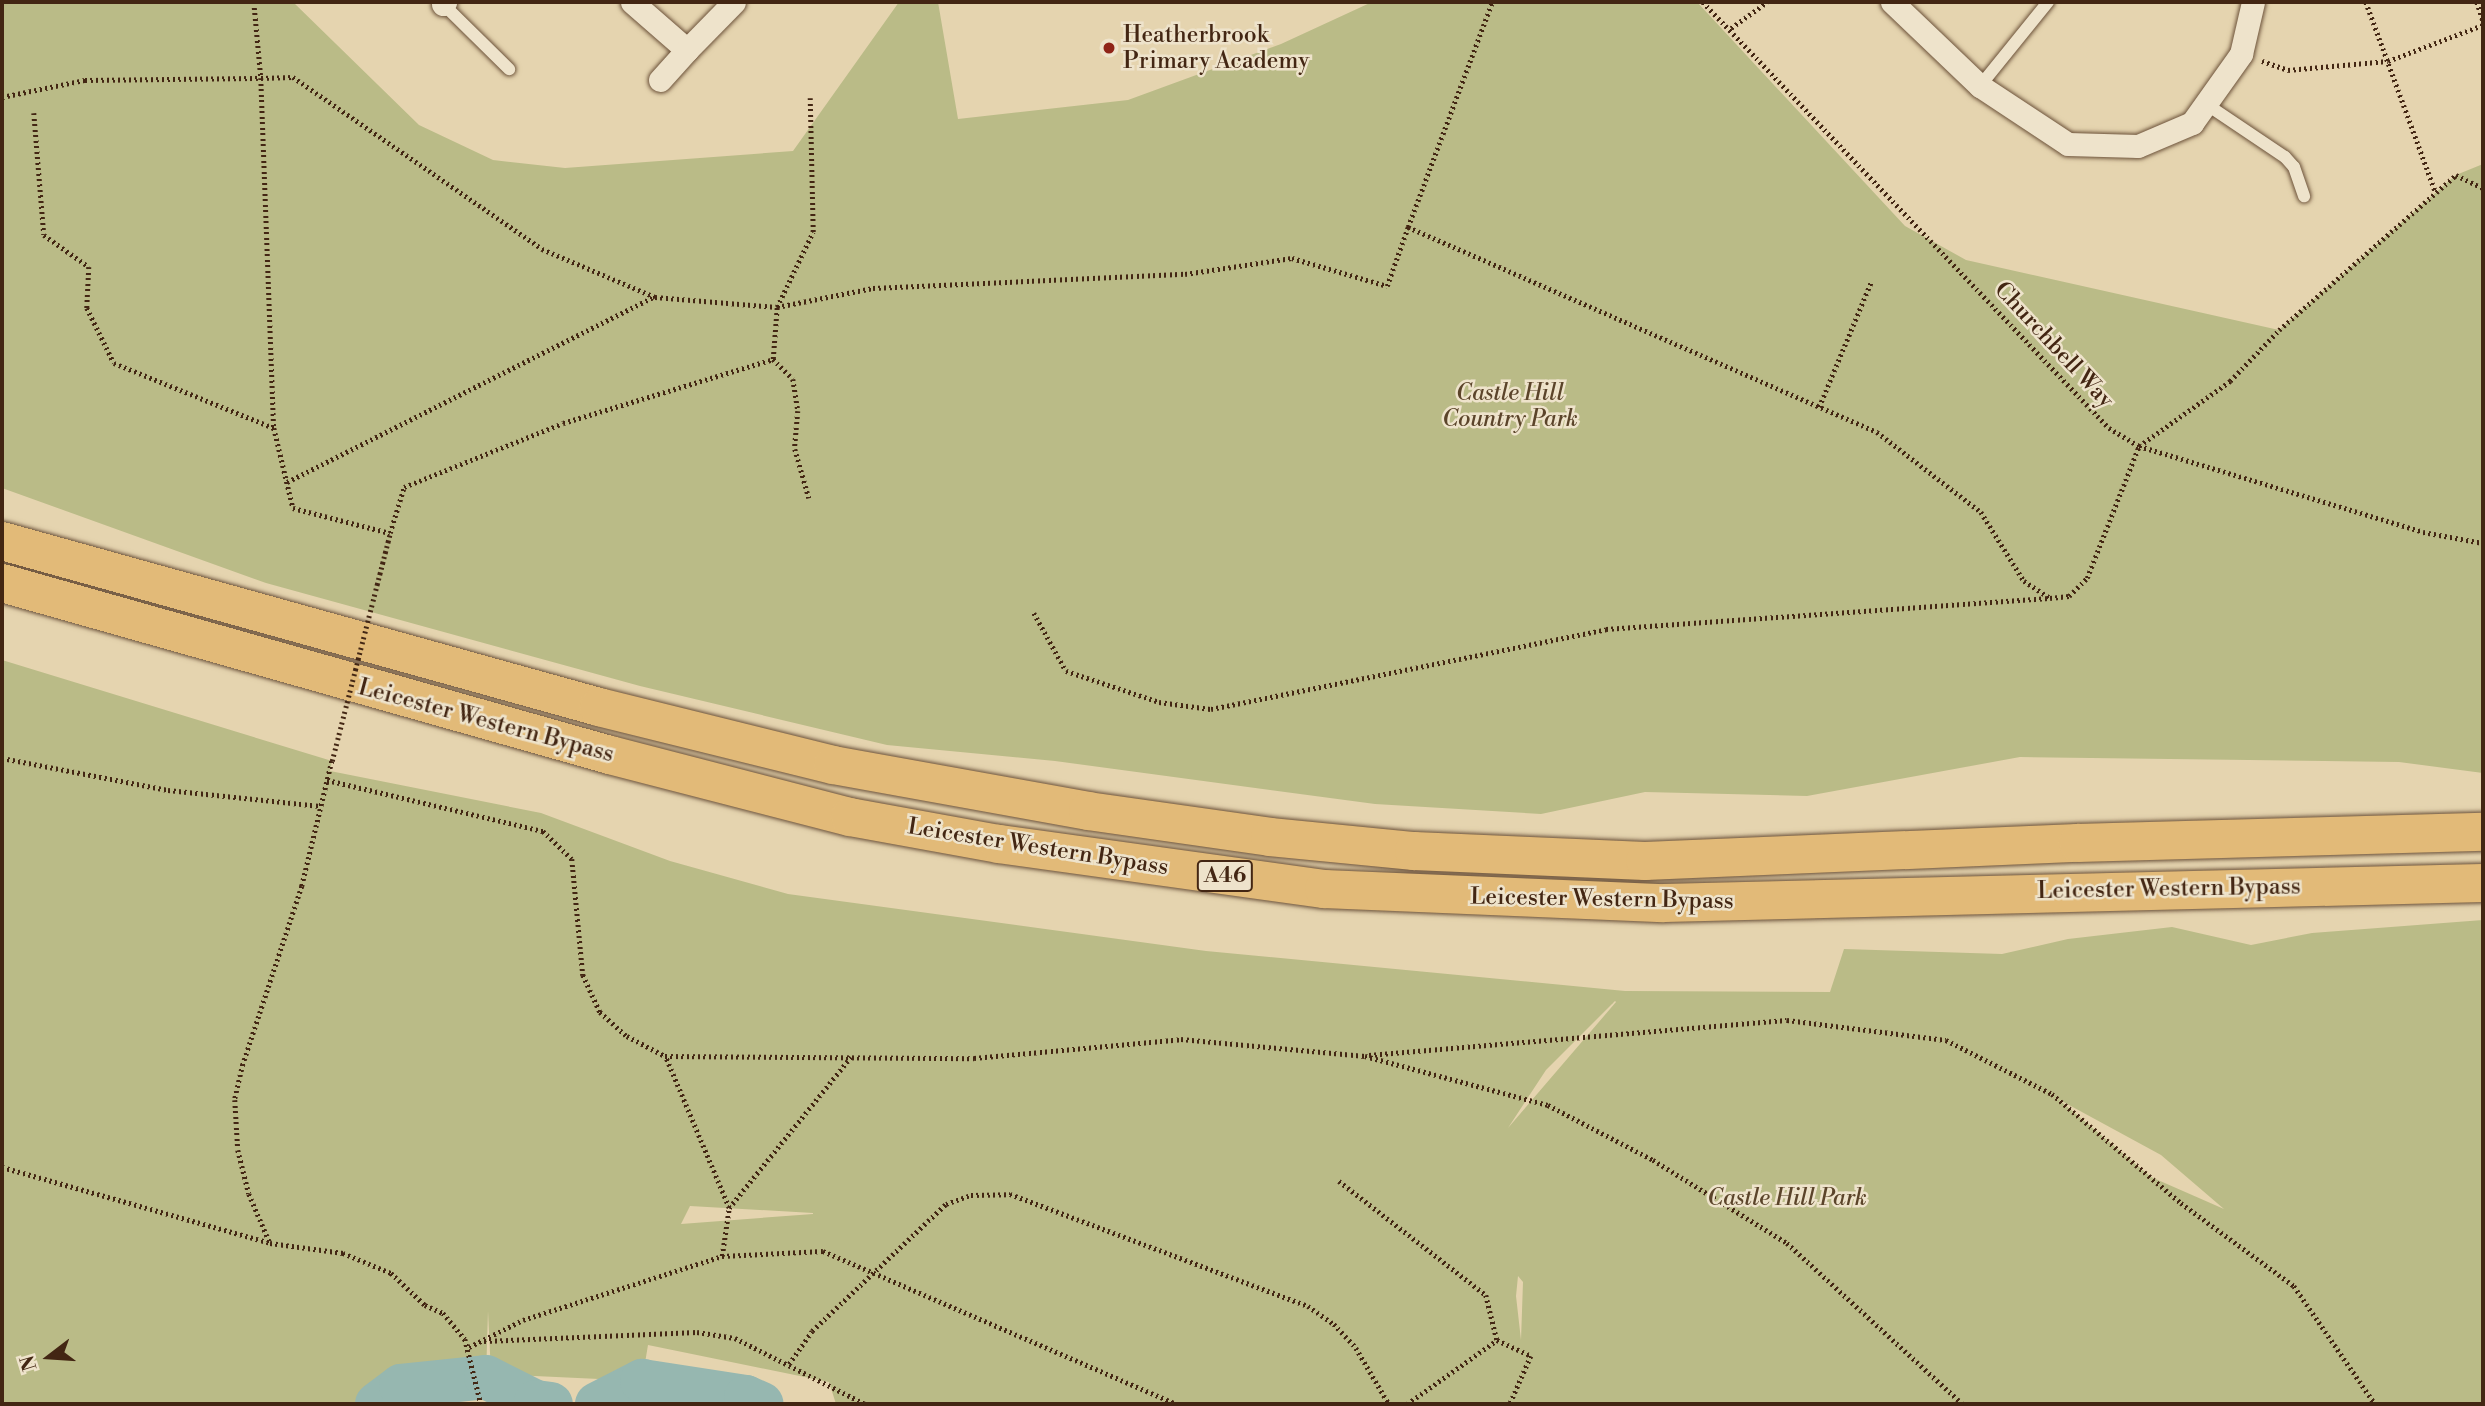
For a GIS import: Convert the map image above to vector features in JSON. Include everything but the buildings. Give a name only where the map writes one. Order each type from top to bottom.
[{"type":"highway","name":"Leicester Western Bypass","points":[[2,541],[599,707],[833,765],[1088,811],[1270,837],[1414,851],[1645,861],[2078,843],[2483,832]]},
{"type":"highway","name":"Leicester Western Bypass","points":[[2,583],[597,752],[850,817],[999,844],[1324,889],[1664,903],[2483,883]]},
{"type":"street","points":[[632,2],[687,50]]},
{"type":"street","points":[[660,80],[734,2]]},
{"type":"street","points":[[1892,2],[1980,86],[2068,145],[2137,146],[2192,123],[2241,54],[2253,2]]},
{"type":"lane","points":[[1980,86],[2048,2]]},
{"type":"lane","points":[[444,3],[509,69]]},
{"type":"lane","points":[[2206,104],[2285,157],[2294,167],[2304,196]]},
{"type":"path","points":[[254,2],[261,78],[274,428],[293,508],[390,533]]},
{"type":"path","points":[[2,97],[85,80],[293,77],[542,249],[654,297],[778,307],[873,288],[1185,274],[1292,258],[1387,286],[1492,2]]},
{"type":"path","name":"Churchbell Way","points":[[1703,2],[1731,28],[2083,405],[2139,446],[2423,532],[2483,543]]},
{"type":"path","points":[[1731,28],[1768,2]]},
{"type":"path","points":[[2366,2],[2436,193]]},
{"type":"path","points":[[2241,54],[2288,70],[2388,61],[2483,22],[2477,2]]},
{"type":"path","points":[[773,359],[778,307],[813,232],[810,98]]},
{"type":"path","points":[[34,113],[44,235],[89,267],[87,308],[114,363],[274,428]]},
{"type":"path","points":[[1034,614],[1066,671],[1159,702],[1211,709],[1606,629],[2070,596],[2087,578],[2139,446],[2230,382],[2279,330],[2456,175],[2483,188]]},
{"type":"path","points":[[1408,227],[1877,432],[1981,512],[2024,581],[2050,598]]},
{"type":"path","points":[[1819,407],[1871,282]]},
{"type":"path","points":[[287,482],[654,297]]},
{"type":"path","points":[[773,359],[793,379],[797,411],[795,449],[809,498]]},
{"type":"path","points":[[270,1243],[249,1194],[238,1150],[235,1100],[243,1064],[302,886],[320,806],[404,487],[563,423],[773,359]]},
{"type":"path","points":[[2,758],[168,790],[320,806]]},
{"type":"path","points":[[327,780],[543,831],[572,859],[583,975],[600,1012],[627,1036],[665,1056],[974,1058],[1181,1040],[1365,1056],[1787,1020],[1945,1040],[2052,1094],[2181,1203],[2294,1286],[2375,1404]]},
{"type":"path","points":[[665,1056],[729,1208]]},
{"type":"path","points":[[1365,1056],[1548,1105],[1653,1160],[1787,1243],[1962,1404]]},
{"type":"path","points":[[722,1256],[729,1208],[852,1057]]},
{"type":"path","points":[[2,1167],[270,1243],[343,1253],[391,1273],[425,1305],[443,1313],[469,1347],[481,1404]]},
{"type":"path","points":[[1339,1181],[1395,1229],[1486,1295],[1497,1340]]},
{"type":"path","points":[[789,1364],[812,1331],[946,1204],[971,1195],[1010,1194],[1308,1306],[1334,1324],[1356,1348],[1389,1404]]},
{"type":"path","points":[[469,1347],[523,1320],[722,1256],[823,1251],[1177,1404]]},
{"type":"path","points":[[481,1341],[697,1332],[735,1338],[865,1404]]},
{"type":"path","points":[[1407,1404],[1497,1340]]},
{"type":"path","points":[[1497,1340],[1531,1356],[1510,1404]]},
{"type":"green space","name":"Castle Hill Country Park","points":[[2,2],[293,2],[419,125],[493,160],[565,168],[793,151],[899,2],[938,2],[958,119],[1128,100],[1281,44],[1372,2],[1697,2],[1905,226],[1966,260],[2279,330],[2456,175],[2483,164],[2483,773],[2399,762],[2020,757],[1807,796],[1645,792],[1541,814],[1375,804],[1055,761],[887,745],[640,686],[266,583],[2,488]]},
{"type":"green space","name":"Castle Hill Park","points":[[2,660],[332,761],[330,771],[541,813],[670,861],[788,894],[1206,951],[1625,991],[1830,992],[1844,949],[2002,954],[2068,939],[2172,927],[2251,945],[2312,933],[2483,920],[2483,1404],[836,1404],[829,1382],[648,1345],[642,1381],[491,1374],[488,1311],[486,1377],[402,1386],[377,1404],[2,1404]],"holes":[[[1615,1001],[1616,1002],[1508,1128],[1546,1070]],[[2058,1099],[2161,1155],[2224,1209],[2151,1177]],[[690,1206],[813,1213],[813,1214],[681,1224]],[[1518,1276],[1523,1282],[1521,1340],[1516,1296]]]},
{"type":"waterway","points":[[377,1404],[401,1386],[486,1377],[536,1402],[551,1404]]},
{"type":"waterway","points":[[597,1404],[642,1381],[746,1397],[762,1404]]},
{"type":"place","name":"Heatherbrook Primary Academy","points":[[1109,48]]}]
